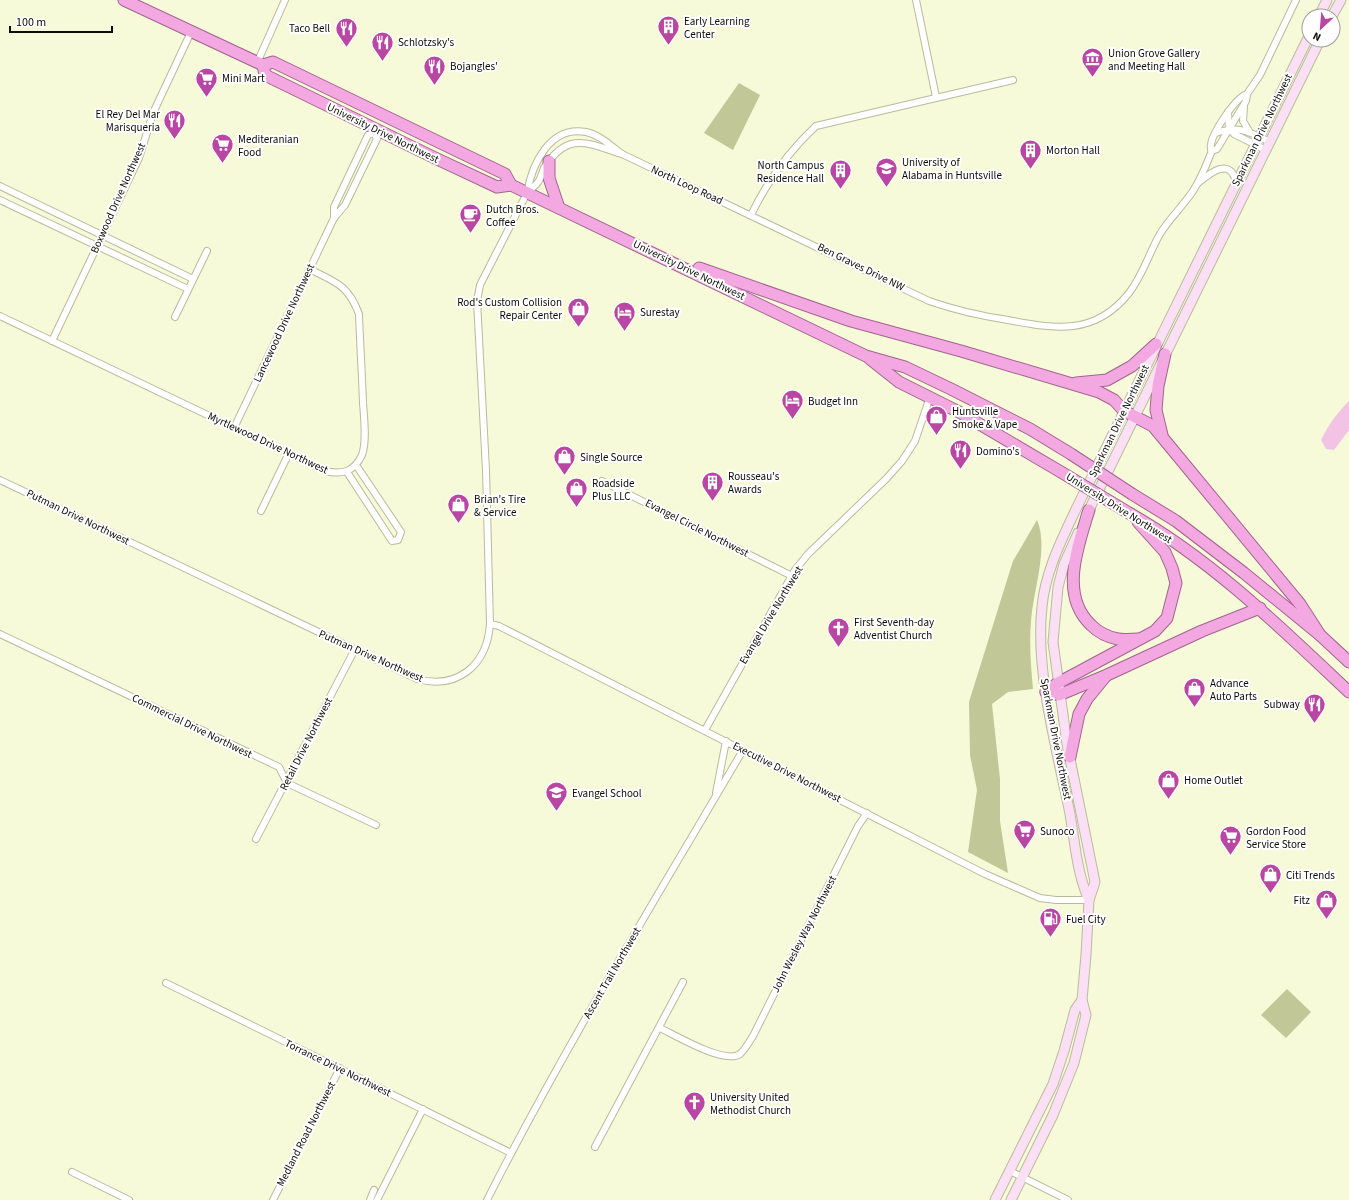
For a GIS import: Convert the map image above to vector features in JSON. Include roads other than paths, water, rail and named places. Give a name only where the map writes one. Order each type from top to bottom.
[{"type":"highway","name":"University Drive Northwest","points":[[131,2],[260,64],[273,62],[505,174],[511,185],[526,193],[866,356],[905,367],[1020,424],[1176,521],[1320,635],[1349,662]]},
{"type":"highway","name":"University Drive Northwest","points":[[260,64],[265,75],[354,119],[375,132],[497,187],[511,185]]},
{"type":"highway","points":[[354,119],[365,116],[376,119],[380,114]]},
{"type":"highway","points":[[375,132],[381,125],[395,129],[404,126]]},
{"type":"highway","points":[[549,161],[549,178],[559,208]]},
{"type":"highway","points":[[633,244],[834,316],[961,351],[1099,392],[1114,400],[1124,411],[1153,426],[1300,604],[1320,635]]},
{"type":"highway","points":[[1072,384],[1107,380],[1132,366],[1156,344]]},
{"type":"highway","points":[[1163,438],[1156,410],[1158,386],[1165,354]]},
{"type":"highway","name":"University Drive Northwest","points":[[866,356],[899,382],[955,409],[1129,513],[1192,554],[1260,608],[1349,692]]},
{"type":"highway","points":[[930,397],[943,393],[1001,421],[1020,424]]},
{"type":"highway","points":[[1089,510],[1078,548],[1074,571],[1074,590],[1078,606],[1086,621],[1100,633],[1118,639],[1140,639]]},
{"type":"highway","points":[[1046,692],[1058,683],[1155,632],[1167,618],[1176,583],[1172,568],[1165,552],[1129,513]]},
{"type":"highway","points":[[1046,692],[1059,695],[1107,675],[1202,631],[1260,608]]},
{"type":"highway","points":[[1070,757],[1079,714],[1087,699],[1107,675]]},
{"type":"main road","name":"Sparkman Drive Northwest","points":[[1089,900],[1081,882],[1075,837],[1046,692],[1041,646],[1042,607],[1049,573],[1060,542],[1156,344],[1303,48]]},
{"type":"main road","name":"Sparkman Drive Northwest","points":[[1011,1200],[1053,1115],[1074,1063],[1086,1015],[1082,1000],[1087,947],[1089,900],[1095,882],[1059,695],[1053,642],[1058,587],[1064,564],[1165,354],[1316,48]]},
{"type":"main road","name":"Sparkman Drive Northwest","points":[[996,1200],[1053,1084],[1075,1010],[1082,1000]]},
{"type":"street","points":[[260,64],[284,0]]},
{"type":"street","points":[[916,0],[936,97]]},
{"type":"street","name":"Ben Graves Drive NW","points":[[1212,151],[1218,149],[1244,105],[1247,94],[1260,75],[1296,0]]},
{"type":"street","name":"Boxwood Drive Northwest","points":[[52,341],[139,158],[153,113],[191,32]]},
{"type":"street","points":[[751,215],[762,193],[796,144],[816,126],[1013,80]]},
{"type":"street","name":"Ben Graves Drive NW","points":[[751,215],[929,300],[962,312],[1062,328],[1083,325],[1101,318],[1115,308],[1129,293],[1145,267],[1159,235],[1197,185],[1212,151],[1210,145],[1228,112],[1241,96],[1247,94]]},
{"type":"street","points":[[1244,105],[1243,122],[1257,140]]},
{"type":"street","points":[[1228,112],[1229,129],[1234,134],[1257,140],[1268,146]]},
{"type":"street","points":[[1216,133],[1229,129],[1249,131]]},
{"type":"street","name":"North Loop Road","points":[[526,193],[530,178],[546,145],[558,136],[572,131],[586,132],[599,137],[622,154]]},
{"type":"street","name":"Lancewood Drive Northwest","points":[[234,428],[334,218],[345,205],[377,139],[375,132],[368,135],[334,207],[334,218]]},
{"type":"street","name":"North Loop Road","points":[[526,193],[538,183],[555,152],[564,146],[576,143],[592,145],[622,154],[751,215]]},
{"type":"street","points":[[1197,185],[1211,172],[1220,168],[1229,171],[1236,183]]},
{"type":"street","points":[[0,186],[193,279]]},
{"type":"street","name":"Putman Drive Northwest","points":[[0,480],[417,679],[436,682],[446,681],[471,670],[481,658],[488,642],[490,624],[486,470],[477,301],[480,285],[526,193]]},
{"type":"street","points":[[0,200],[188,289]]},
{"type":"street","points":[[175,317],[206,251]]},
{"type":"street","points":[[309,269],[337,283],[352,297],[359,314],[364,426],[362,454],[356,465],[347,472],[392,540],[398,540],[401,532],[356,465]]},
{"type":"street","name":"Myrtlewood Drive Northwest","points":[[0,316],[325,471],[337,474],[347,472]]},
{"type":"street","name":"Evangel Drive Northwest","points":[[705,730],[792,576],[808,554],[886,479],[902,461],[924,418],[930,397]]},
{"type":"street","points":[[924,418],[933,411],[955,409]]},
{"type":"street","points":[[261,511],[289,453]]},
{"type":"street","name":"Evangel Circle Northwest","points":[[602,481],[792,576]]},
{"type":"street","name":"Executive Drive Northwest","points":[[490,624],[500,626],[985,874],[1040,898],[1056,900],[1089,900]]},
{"type":"street","name":"Commercial Drive Northwest","points":[[0,634],[279,768],[287,783]]},
{"type":"street","name":"Retail Drive Northwest","points":[[256,839],[287,783],[354,649]]},
{"type":"street","points":[[716,796],[726,741]]},
{"type":"street","name":"Ascent Trail Northwest","points":[[487,1200],[511,1153],[619,961],[743,750]]},
{"type":"street","points":[[287,783],[376,825]]},
{"type":"street","name":"John Wesley Way Northwest","points":[[660,1028],[700,1047],[728,1057],[739,1054],[753,1036],[858,826],[867,813]]},
{"type":"street","points":[[595,1147],[660,1028],[683,982]]},
{"type":"street","name":"Torrance Drive Northwest","points":[[166,983],[511,1153]]},
{"type":"street","name":"Medland Road Northwest","points":[[273,1200],[340,1068]]},
{"type":"street","points":[[376,1200],[422,1109]]},
{"type":"street","points":[[1010,1171],[1068,1200]]},
{"type":"street","points":[[72,1172],[129,1200]]},
{"type":"street","points":[[370,1200],[374,1190]]},
{"type":"place","name":"Early Learning Center","points":[[669,46]]},
{"type":"place","name":"Taco Bell","points":[[346,48]]},
{"type":"place","name":"Schlotzsky's","points":[[383,62]]},
{"type":"place","name":"Union Grove Gallery and Meeting Hall","points":[[1093,78]]},
{"type":"place","name":"Bojangles'","points":[[435,86]]},
{"type":"place","name":"Mini Mart","points":[[207,98]]},
{"type":"place","name":"El Rey Del Mar Marisqueria","points":[[175,140]]},
{"type":"place","name":"Mediteranian Food","points":[[222,164]]},
{"type":"place","name":"Morton Hall","points":[[1030,170]]},
{"type":"place","name":"University of Alabama in Huntsville","points":[[886,188]]},
{"type":"place","name":"North Campus Residence Hall","points":[[840,190]]},
{"type":"place","name":"Dutch Bros. Coffee","points":[[471,234]]},
{"type":"place","name":"Rod's Custom Collision Repair Center","points":[[578,328]]},
{"type":"place","name":"Surestay","points":[[624,332]]},
{"type":"place","name":"Budget Inn","points":[[793,420]]},
{"type":"place","name":"Huntsville Smoke & Vape","points":[[936,436]]},
{"type":"place","name":"Domino's","points":[[960,470]]},
{"type":"place","name":"Single Source","points":[[564,476]]},
{"type":"place","name":"Rousseau's Awards","points":[[713,502]]},
{"type":"place","name":"Roadside Plus LLC","points":[[576,508]]},
{"type":"place","name":"Brian's Tire & Service","points":[[459,524]]},
{"type":"place","name":"First Seventh-day Adventist Church","points":[[839,648]]},
{"type":"place","name":"Advance Auto Parts","points":[[1194,708]]},
{"type":"place","name":"Subway","points":[[1315,724]]},
{"type":"place","name":"Home Outlet","points":[[1169,800]]},
{"type":"place","name":"Evangel School","points":[[557,812]]},
{"type":"place","name":"Sunoco","points":[[1025,850]]},
{"type":"place","name":"Gordon Food Service Store","points":[[1231,856]]},
{"type":"place","name":"Citi Trends","points":[[1270,894]]},
{"type":"place","name":"Fitz","points":[[1326,920]]},
{"type":"place","name":"Fuel City","points":[[1050,938]]},
{"type":"place","name":"University United Methodist Church","points":[[694,1122]]}]
